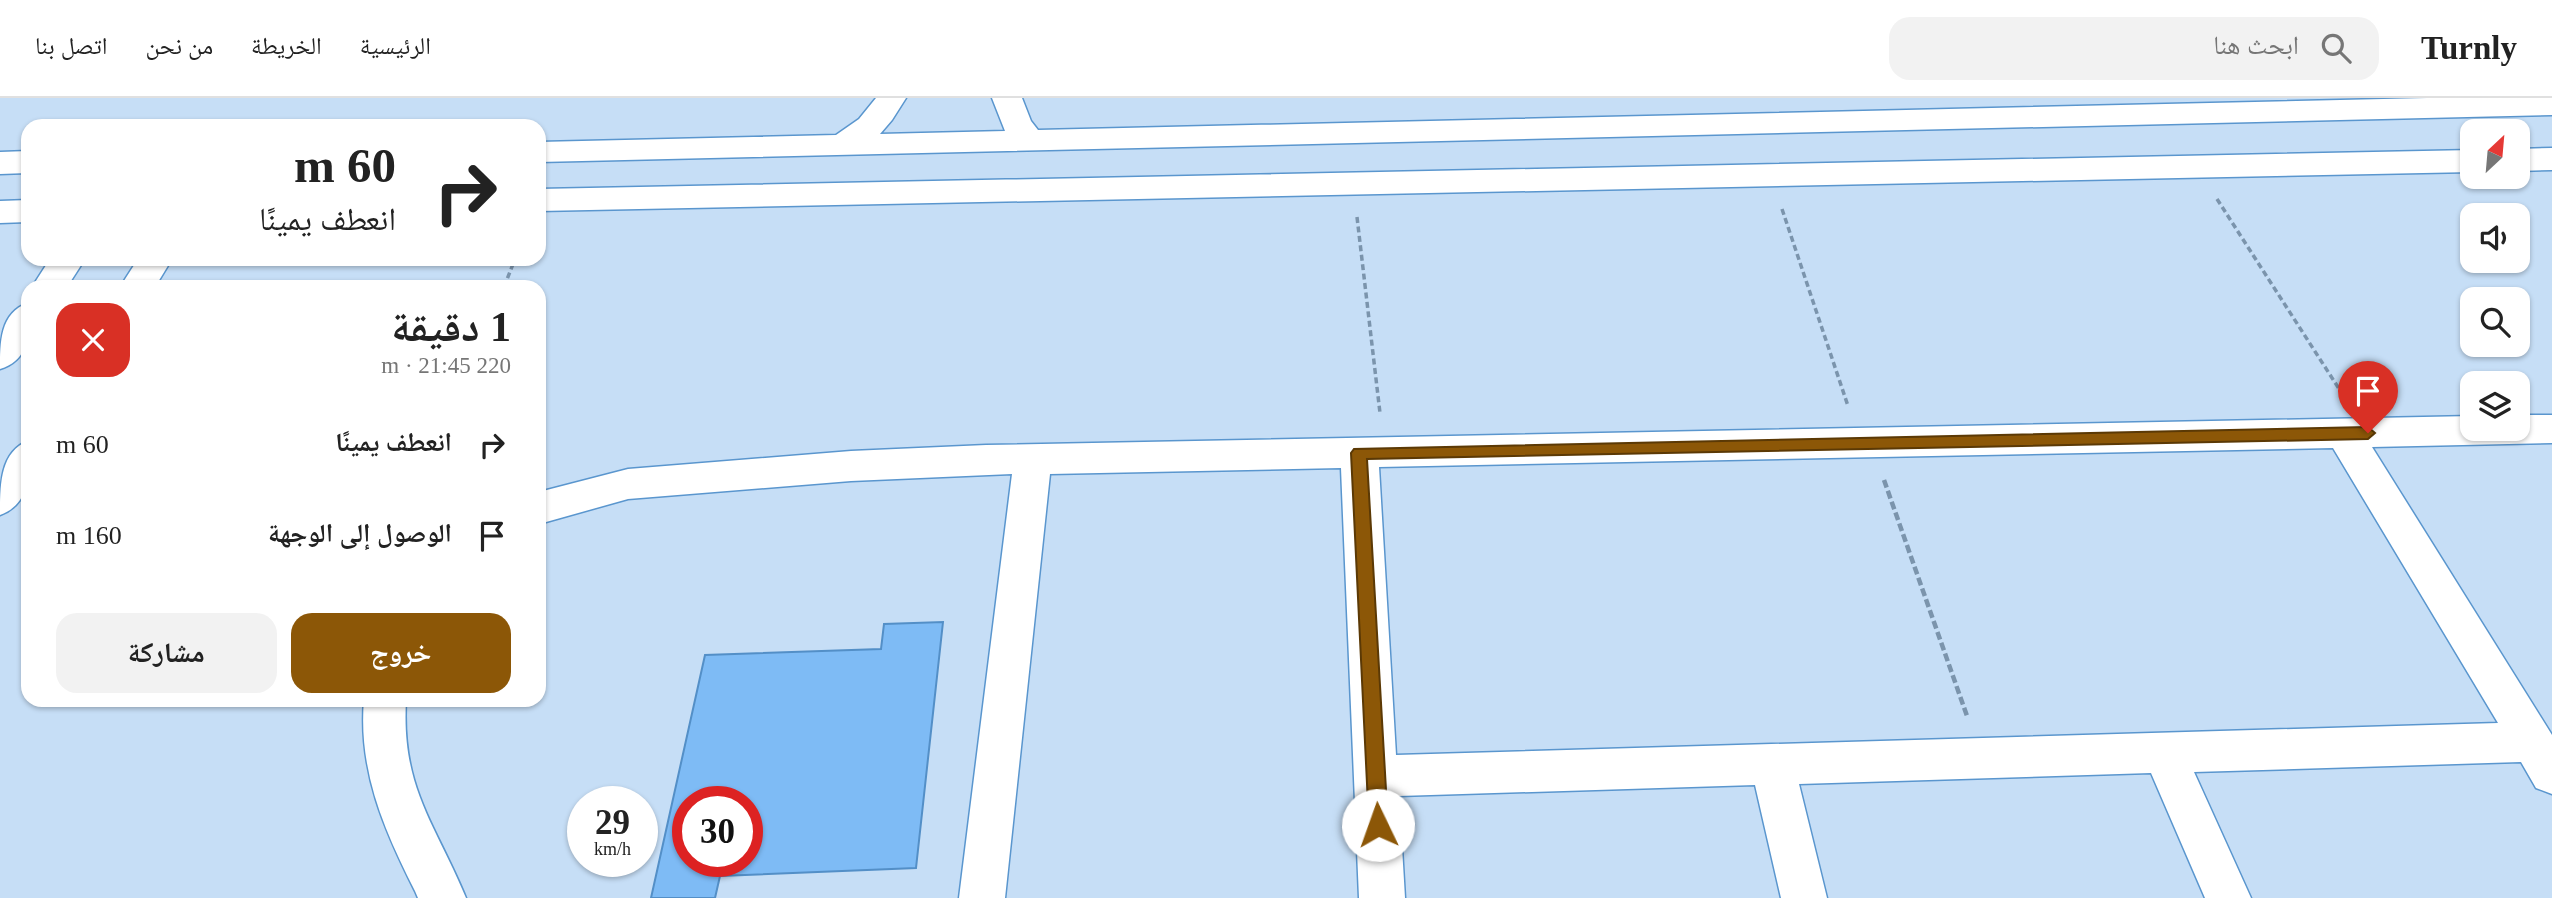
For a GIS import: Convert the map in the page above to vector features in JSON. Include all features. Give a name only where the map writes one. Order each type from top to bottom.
[{"type":"street","points":[[840,146],[867,130],[885,110],[891,98]]},
{"type":"street","points":[[1007,98],[1016,124],[1028,139]]},
{"type":"street","points":[[546,152],[2552,105]]},
{"type":"street","points":[[2530,160],[2552,159]]},
{"type":"street","points":[[546,200],[2460,161]]},
{"type":"street","points":[[0,163],[21,162]]},
{"type":"street","points":[[0,212],[21,211]]},
{"type":"street","points":[[0,356],[21,326]]},
{"type":"street","points":[[546,507],[628,484],[851,466],[1033,459],[2552,429]]},
{"type":"street","points":[[2356,433],[2542,758]]},
{"type":"street","points":[[1372,453],[1376,776],[1382,898]]},
{"type":"street","points":[[982,898],[1033,459]]},
{"type":"street","points":[[0,499],[21,467]]},
{"type":"street","points":[[384,707],[390,774],[420,855],[443,898]]},
{"type":"street","points":[[1376,776],[2164,753],[2542,758]]},
{"type":"street","points":[[2164,753],[2228,898]]},
{"type":"street","points":[[1772,765],[1804,898]]},
{"type":"path","points":[[2196,166],[2356,433]]},
{"type":"path","points":[[1770,175],[1983,759]]},
{"type":"path","points":[[1353,184],[1372,453]]},
{"type":"building","points":[[943,622],[916,868],[763,874],[763,786],[676,786],[705,655],[881,649],[884,624]]},
{"type":"building","points":[[672,804],[672,877],[720,877],[715,898],[651,898],[656,877],[658,877]]},
{"type":"route","points":[[1378,825],[1359,453],[2368,433]]}]
